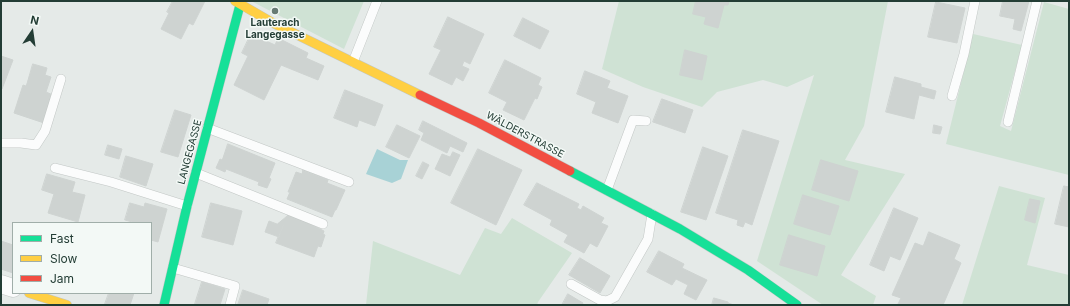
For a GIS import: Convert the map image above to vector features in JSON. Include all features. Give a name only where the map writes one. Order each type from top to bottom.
[{"type":"main road","name":"WÄLDERSTRASSE","points":[[237,3],[273,23],[478,123],[652,214],[736,263],[794,304]]},
{"type":"main road","name":"LANGEGASSE","points":[[164,305],[237,3]]},
{"type":"main road","points":[[32,294],[67,305]]},
{"type":"street","points":[[1,284],[12,288]]},
{"type":"lane","points":[[353,62],[378,1]]},
{"type":"lane","points":[[952,96],[964,54],[975,1]]},
{"type":"lane","points":[[1008,122],[1037,1]]},
{"type":"lane","points":[[1,144],[21,143],[36,145],[45,131],[61,79]]},
{"type":"lane","points":[[607,190],[633,120],[646,121]]},
{"type":"lane","points":[[207,128],[349,182]]},
{"type":"lane","points":[[55,168],[111,182],[187,206]]},
{"type":"lane","points":[[196,172],[323,224]]},
{"type":"lane","points":[[571,284],[600,300],[607,301],[615,297],[648,238],[649,224],[652,214]]},
{"type":"lane","points":[[173,267],[235,286],[230,305]]},
{"type":"green space","points":[[251,1],[364,1],[344,49]]},
{"type":"green space","points":[[619,1],[888,1],[864,126],[845,160],[905,174],[841,275],[876,296],[873,305],[823,305],[757,261],[814,75],[787,87],[763,80],[717,92],[702,107],[643,87],[602,69]]},
{"type":"green space","points":[[1044,2],[1069,9],[1069,175],[946,144],[973,34],[1022,45],[1000,126],[1011,131]]},
{"type":"green space","points":[[999,186],[1045,198],[1027,265],[1069,275],[1069,305],[962,305]]},
{"type":"green space","points":[[512,218],[572,253],[537,305],[366,305],[373,241],[460,275],[485,228],[501,234]]},
{"type":"water","points":[[377,149],[400,160],[408,160],[401,179],[392,183],[366,174]]},
{"type":"building","points":[[173,1],[205,1],[193,25],[189,23],[181,39],[161,29]]},
{"type":"building","points":[[696,1],[729,1],[728,5],[724,5],[718,28],[704,24],[706,17],[693,14]]},
{"type":"building","points":[[1003,1],[1029,1],[1021,31],[1013,29],[1015,19],[1000,16]]},
{"type":"building","points":[[936,2],[965,8],[957,43],[928,37]]},
{"type":"building","points":[[448,17],[484,34],[470,64],[464,61],[462,66],[469,69],[463,81],[456,77],[452,85],[429,74],[441,50],[434,47]]},
{"type":"building","points":[[523,18],[549,31],[540,49],[514,36]]},
{"type":"building","points":[[251,34],[275,45],[278,38],[308,53],[306,58],[324,66],[318,80],[281,65],[264,100],[234,85],[248,56],[242,53]]},
{"type":"building","points":[[685,50],[707,56],[702,80],[680,75]]},
{"type":"building","points":[[1,56],[13,60],[2,89],[1,89]]},
{"type":"building","points":[[505,60],[541,78],[538,85],[542,87],[537,99],[535,98],[524,120],[503,110],[507,102],[489,93]]},
{"type":"building","points":[[33,64],[47,68],[45,75],[51,77],[46,92],[53,95],[44,123],[14,113],[23,85],[26,86]]},
{"type":"building","points":[[585,71],[610,81],[607,88],[628,96],[618,123],[592,113],[596,102],[577,94]]},
{"type":"building","points":[[895,77],[921,84],[921,87],[936,91],[934,99],[919,95],[914,119],[886,112]]},
{"type":"building","points":[[345,90],[383,105],[375,126],[359,120],[357,127],[334,118]]},
{"type":"building","points":[[662,99],[693,110],[685,133],[653,122]]},
{"type":"building","points":[[175,110],[191,115],[178,157],[161,152]]},
{"type":"building","points":[[423,121],[467,143],[463,152],[450,146],[447,153],[421,140],[424,133],[419,130]]},
{"type":"building","points":[[397,125],[420,136],[409,158],[386,147]]},
{"type":"building","points":[[934,125],[942,127],[940,134],[933,133]]},
{"type":"building","points":[[743,130],[779,141],[752,225],[745,222],[743,227],[737,225],[738,220],[716,213]]},
{"type":"building","points":[[228,144],[275,163],[267,188],[258,185],[259,182],[226,169],[225,172],[216,168],[220,159],[222,160]]},
{"type":"building","points":[[108,145],[122,149],[119,159],[105,155]]},
{"type":"building","points":[[703,147],[728,156],[706,220],[681,212]]},
{"type":"building","points":[[478,149],[522,170],[496,225],[451,203]]},
{"type":"building","points":[[453,152],[460,155],[450,176],[435,169],[442,154],[450,157]]},
{"type":"building","points":[[126,156],[153,164],[146,186],[120,177]]},
{"type":"building","points":[[821,160],[858,171],[849,201],[812,190]]},
{"type":"building","points":[[423,162],[429,165],[422,179],[416,176]]},
{"type":"building","points":[[303,170],[328,180],[327,183],[345,190],[332,217],[287,199],[290,192],[288,192],[296,172],[302,174]]},
{"type":"building","points":[[47,174],[75,182],[72,192],[85,195],[78,222],[48,213],[54,194],[42,190]]},
{"type":"building","points":[[537,183],[579,204],[577,208],[581,210],[583,206],[604,218],[601,223],[608,226],[597,247],[590,243],[584,253],[564,242],[568,235],[550,225],[552,220],[524,205]]},
{"type":"building","points":[[1064,186],[1069,187],[1069,227],[1055,224]]},
{"type":"building","points":[[803,195],[839,206],[830,235],[794,224]]},
{"type":"building","points":[[1030,199],[1040,201],[1035,223],[1025,220]]},
{"type":"building","points":[[130,203],[144,207],[145,203],[167,209],[158,242],[152,240],[152,222],[132,222],[125,220]]},
{"type":"building","points":[[211,203],[242,211],[233,245],[202,237]]},
{"type":"building","points":[[894,208],[918,218],[900,260],[890,256],[884,271],[870,265]]},
{"type":"building","points":[[290,214],[324,231],[323,234],[325,235],[321,247],[318,246],[321,237],[284,223],[279,237],[265,232],[269,221],[277,224]]},
{"type":"building","points":[[284,223],[321,237],[314,257],[276,243]]},
{"type":"building","points":[[929,232],[960,245],[954,259],[961,263],[943,305],[900,305],[898,304],[901,298],[892,295],[915,243],[923,246]]},
{"type":"building","points":[[789,235],[825,246],[817,276],[780,265]]},
{"type":"building","points":[[1,241],[12,245],[12,273],[1,269]]},
{"type":"building","points":[[659,251],[684,264],[682,268],[707,280],[696,300],[684,294],[688,285],[676,279],[672,285],[647,272]]},
{"type":"building","points":[[580,258],[610,276],[600,293],[569,275]]},
{"type":"building","points":[[202,282],[225,289],[220,305],[195,304]]},
{"type":"building","points":[[243,290],[269,299],[267,305],[238,305]]},
{"type":"building","points":[[109,294],[134,294],[130,305],[105,304]]},
{"type":"building","points":[[568,294],[583,303],[582,305],[562,305]]},
{"type":"building","points":[[714,298],[728,302],[734,305],[712,305]]},
{"type":"traffic: fast","points":[[164,305],[187,206],[240,5]]},
{"type":"traffic: fast","points":[[570,171],[680,229],[748,270],[797,305]]},
{"type":"traffic: slow","points":[[235,1],[273,23],[420,95]]},
{"type":"traffic: slow","points":[[32,294],[67,305]]},
{"type":"traffic: jam","points":[[420,95],[479,123],[570,171]]},
{"type":"place","name":"Lauterach Langegasse","points":[[275,11]]}]
